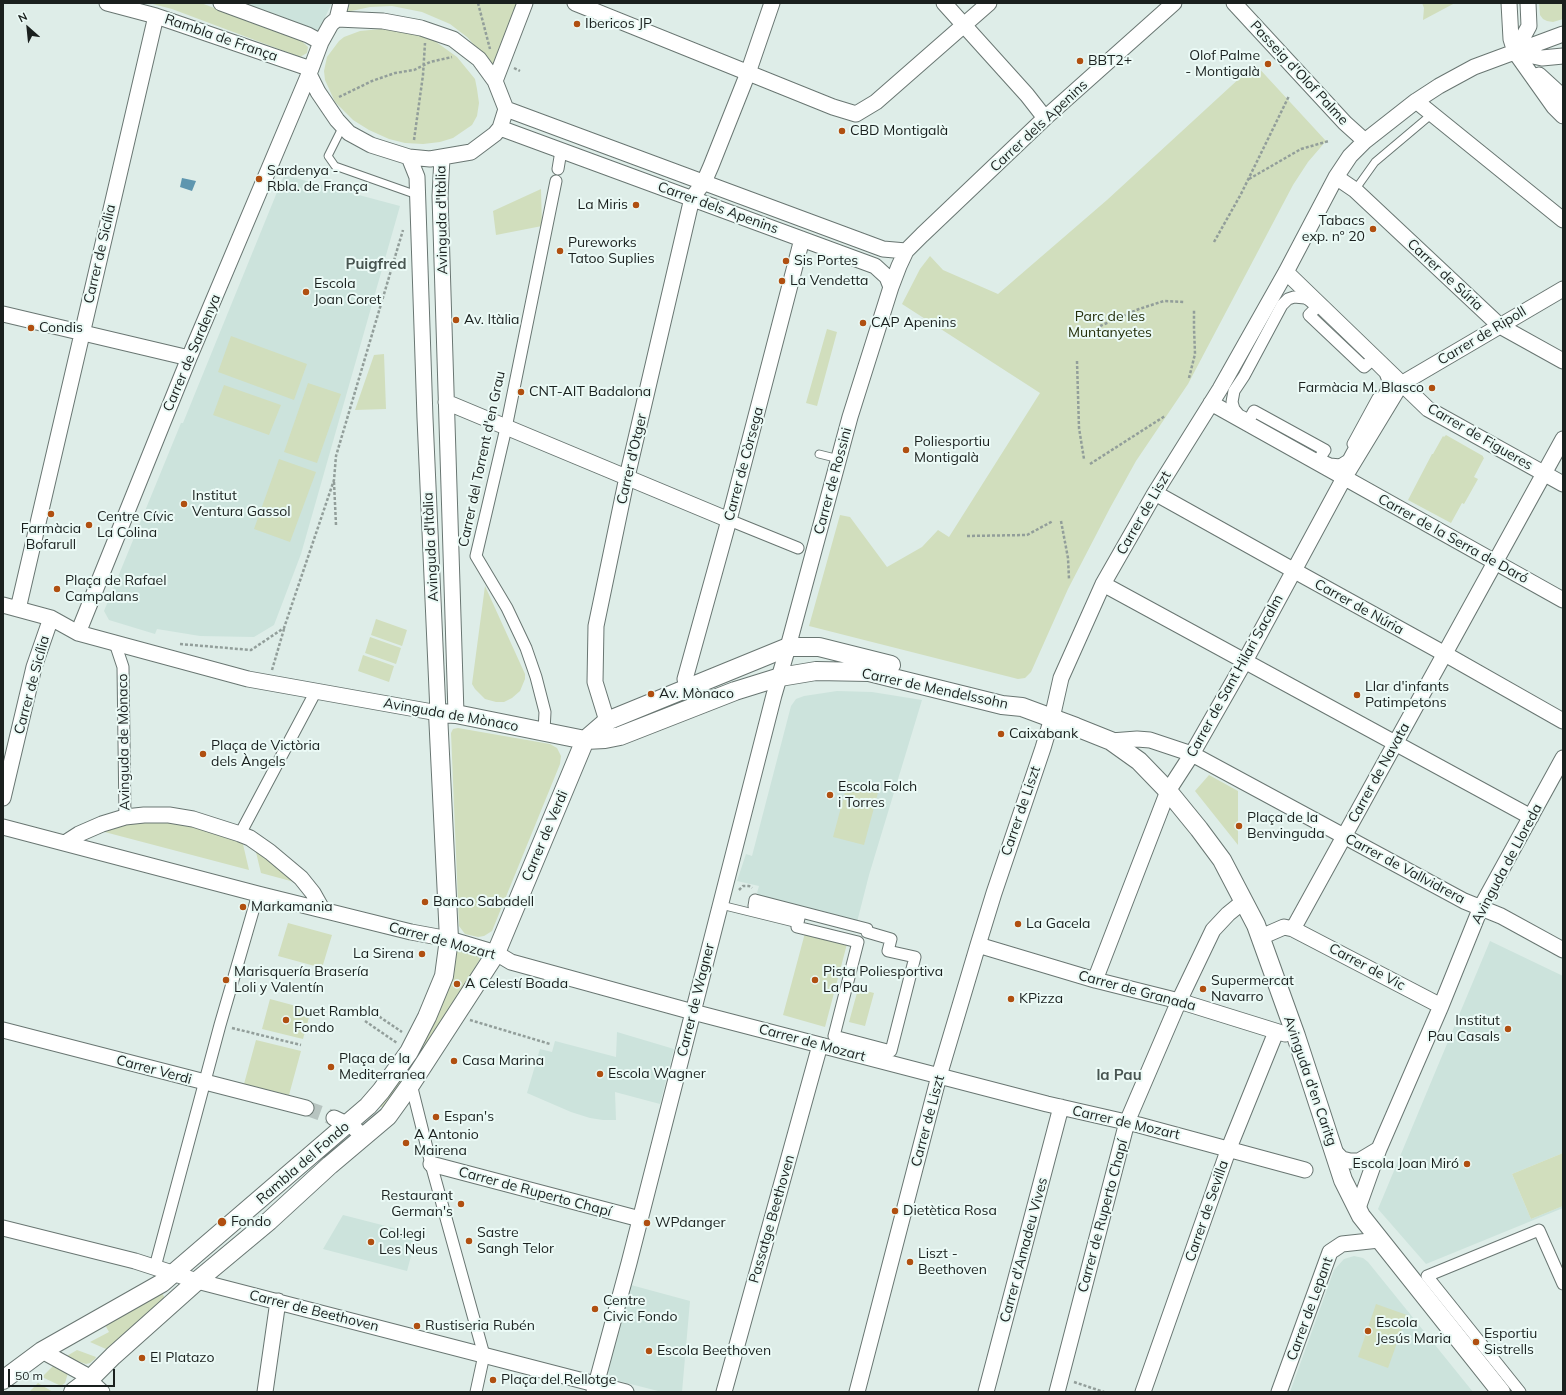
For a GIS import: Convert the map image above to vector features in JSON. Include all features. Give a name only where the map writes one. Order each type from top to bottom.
[{"type":"street","name":"Rambla de França","points":[[107,3],[156,16],[310,72]]},
{"type":"street","points":[[221,3],[308,35],[321,42]]},
{"type":"street","points":[[310,72],[318,92],[342,126],[349,133],[371,145],[409,157],[430,159],[471,152],[495,134],[500,128],[506,109],[495,81],[479,59],[453,39],[421,28],[383,21],[337,19],[341,3]]},
{"type":"street","points":[[495,81],[525,3]]},
{"type":"street","points":[[575,3],[833,107],[856,114],[876,102],[989,3]]},
{"type":"street","points":[[692,198],[704,182],[748,73],[772,3]]},
{"type":"street","points":[[944,3],[1027,95],[1045,118]]},
{"type":"street","name":"Carrer dels Apenins","points":[[891,287],[906,251],[1045,118],[1174,3]]},
{"type":"street","name":"Passeig d'Olof Palme","points":[[1234,3],[1345,123],[1365,141]]},
{"type":"street","points":[[1509,3],[1511,39],[1516,52],[1554,107],[1563,116]]},
{"type":"street","points":[[1516,52],[1529,26],[1528,3]]},
{"type":"street","name":"Carrer de Sicília","points":[[10,607],[81,332],[156,16]]},
{"type":"street","name":"Carrer de Sardenya","points":[[78,633],[189,358],[310,72],[321,42],[331,24],[337,19]]},
{"type":"street","name":"Carrer de Liszt","points":[[857,1392],[939,1076],[978,945],[1052,718],[1061,678],[1103,584],[1155,493],[1211,404],[1286,272],[1336,177],[1350,156],[1365,141],[1416,101],[1439,86],[1474,67],[1563,34]]},
{"type":"street","points":[[1516,52],[1542,58],[1563,56]]},
{"type":"street","points":[[1516,52],[1563,97]]},
{"type":"street","points":[[1416,101],[1563,220]]},
{"type":"street","name":"Carrer dels Apenins","points":[[506,109],[883,249],[906,251]]},
{"type":"street","name":"Carrer dels Apenins","points":[[500,128],[875,266],[887,277],[891,287]]},
{"type":"street","points":[[558,169],[561,151]]},
{"type":"street","name":"Avinguda d'Itàlia","points":[[409,157],[417,177],[425,418],[449,939]]},
{"type":"street","name":"Avinguda d'Itàlia","points":[[442,158],[440,196],[456,714]]},
{"type":"street","name":"Carrer de Súria","points":[[1336,177],[1355,190],[1500,326],[1563,361]]},
{"type":"street","name":"Carrer del Torrent d'en Grau","points":[[544,731],[545,712],[536,677],[526,648],[507,608],[476,556],[506,428],[556,181]]},
{"type":"street","name":"Carrer d'Otger","points":[[607,721],[594,682],[596,626],[628,477],[692,198]]},
{"type":"street","name":"Carrer de Còrsega","points":[[688,687],[685,679],[729,520],[802,239]]},
{"type":"street","name":"Carrer de Figueres","points":[[1286,272],[1428,409],[1563,484]]},
{"type":"street","name":"Carrer de Rossini","points":[[780,677],[850,417],[891,287]]},
{"type":"street","name":"Carrer de Ripoll","points":[[1401,384],[1563,289]]},
{"type":"street","points":[[1294,297],[1304,298],[1317,307],[1309,315],[1364,367],[1372,360],[1384,373],[1388,383],[1381,400],[1378,398],[1353,444],[1356,445],[1348,460],[1340,466],[1330,464],[1319,459],[1325,450],[1254,411],[1249,420],[1239,415],[1234,409],[1232,402],[1234,391],[1244,376],[1282,305],[1288,299],[1294,297]]},
{"type":"street","points":[[3,314],[189,358]]},
{"type":"street","name":"Carrer de Sant Hilari Sacalm","points":[[1095,980],[1168,791],[1192,754],[1245,661],[1344,478],[1401,384]]},
{"type":"street","points":[[446,402],[798,548]]},
{"type":"street","name":"Carrer de la Serra de Daró","points":[[1211,404],[1563,600]]},
{"type":"street","name":"Carrer de Navata","points":[[1293,929],[1563,440]]},
{"type":"street","name":"Carrer de Núria","points":[[1155,493],[1563,721]]},
{"type":"street","points":[[1103,584],[1531,817]]},
{"type":"street","name":"Avinguda de Mònaco","points":[[10,607],[51,618],[78,633],[248,679],[438,713],[456,714],[585,740],[605,739],[620,736],[735,691],[780,677]]},
{"type":"street","name":"Carrer de Sicília","points":[[3,798],[34,667],[51,618]]},
{"type":"street","name":"Avinguda de Mònaco","points":[[115,643],[122,667],[125,817]]},
{"type":"street","points":[[585,740],[607,721],[788,647]]},
{"type":"street","name":"Carrer de Mendelssohn","points":[[788,647],[819,647],[880,662],[1006,697],[1018,706]]},
{"type":"street","name":"Carrer de Mendelssohn","points":[[780,677],[816,671],[869,672],[1002,705],[1018,706],[1052,718]]},
{"type":"street","name":"Carrer de Wagner","points":[[595,1388],[780,677]]},
{"type":"street","name":"Avinguda de Mònaco","points":[[646,725],[655,713],[682,701],[687,695],[688,687]]},
{"type":"street","points":[[240,834],[316,691]]},
{"type":"street","name":"Avinguda d'en Caritg","points":[[1052,718],[1111,742],[1139,761],[1168,791],[1222,860],[1261,937],[1296,1036],[1343,1180],[1361,1216],[1501,1392]]},
{"type":"street","name":"Carrer de Vallvidrera","points":[[1111,742],[1137,739],[1150,740],[1192,754],[1464,901],[1501,916],[1563,950]]},
{"type":"street","name":"Carrer de Verdi","points":[[496,953],[585,740]]},
{"type":"street","name":"Avinguda de Lloreda","points":[[1358,1208],[1379,1149],[1442,1006],[1481,907],[1563,758]]},
{"type":"street","points":[[65,843],[79,834],[102,824],[125,817],[169,815],[217,825],[250,838],[292,869],[313,893],[322,909]]},
{"type":"street","name":"Carrer de Mozart","points":[[3,827],[258,894],[411,932],[449,939],[496,953],[511,962],[693,1012],[820,1046],[1229,1148],[1304,1170]]},
{"type":"street","points":[[155,1267],[220,1025],[258,894]]},
{"type":"street","points":[[756,900],[867,929],[866,932],[891,939],[888,951],[915,957],[891,1051],[834,1036],[858,942],[797,927],[799,918],[754,906],[756,900]]},
{"type":"street","name":"Carrer de Ruperto Chapí","points":[[1057,1392],[1127,1122],[1179,1001],[1213,930],[1228,914],[1244,901]]},
{"type":"street","points":[[1261,937],[1284,927],[1293,929]]},
{"type":"street","name":"Carrer de Vic","points":[[1293,929],[1442,1006]]},
{"type":"street","name":"Rambla del Fondo","points":[[3,1380],[42,1351],[162,1283],[341,1121],[368,1106],[382,1091],[409,1052],[427,1017],[444,976],[449,939]]},
{"type":"street","name":"Carrer de Granada","points":[[978,945],[1095,980],[1179,1001],[1276,1032],[1296,1036]]},
{"type":"street","name":"Rambla del Fondo","points":[[73,1392],[95,1386],[113,1356],[197,1281],[269,1221],[330,1165],[388,1116],[411,1084],[496,953]]},
{"type":"street","name":"Carrer Verdi","points":[[3,1030],[204,1083],[306,1108]]},
{"type":"street","name":"Carrer de Sevilla","points":[[1143,1392],[1229,1148],[1276,1032]]},
{"type":"street","name":"Passatge Beethoven","points":[[724,1392],[820,1046]]},
{"type":"street","points":[[411,1084],[431,1164],[484,1355],[476,1392]]},
{"type":"street","name":"Carrer d'Amadeu Vives","points":[[986,1392],[1061,1107]]},
{"type":"street","points":[[341,1121],[364,1137]]},
{"type":"street","points":[[1333,1150],[1342,1159],[1359,1161],[1379,1149]]},
{"type":"street","name":"Carrer de Ruperto Chapí","points":[[431,1164],[640,1219]]},
{"type":"street","name":"Carrer de Beethoven","points":[[3,1228],[155,1267],[197,1281],[484,1355],[595,1388],[626,1392]]},
{"type":"street","points":[[1520,1392],[1427,1276],[1539,1230],[1563,1284]]},
{"type":"street","name":"Carrer de Lepant","points":[[1279,1392],[1330,1252],[1342,1244],[1379,1240]]},
{"type":"street","points":[[264,1392],[278,1301]]},
{"type":"street","points":[[42,1351],[84,1374],[95,1386]]},
{"type":"lane","points":[[1355,190],[1374,162],[1432,114]]},
{"type":"lane","points":[[342,126],[328,156],[334,166],[418,201]]},
{"type":"lane","points":[[819,454],[839,459]]},
{"type":"lane","points":[[721,904],[794,923]]},
{"type":"path","points":[[478,3],[492,57],[520,71]]},
{"type":"path","points":[[414,140],[423,75],[425,40]]},
{"type":"path","points":[[337,98],[372,80],[423,66],[430,62],[452,57]]},
{"type":"path","points":[[1214,242],[1248,179],[1289,96]]},
{"type":"path","points":[[1248,179],[1301,149],[1328,141]]},
{"type":"path","points":[[336,525],[334,480],[336,456],[404,230],[418,201]]},
{"type":"path","points":[[1100,326],[1139,309],[1164,301],[1186,302]]},
{"type":"path","points":[[1190,378],[1195,354],[1194,309]]},
{"type":"path","points":[[1077,361],[1079,428],[1084,459]]},
{"type":"path","points":[[1090,464],[1165,416]]},
{"type":"path","points":[[268,682],[284,628],[334,480]]},
{"type":"path","points":[[1061,520],[1068,558],[1068,578]]},
{"type":"path","points":[[967,536],[1027,534],[1052,521]]},
{"type":"path","points":[[175,644],[251,650],[284,628]]},
{"type":"path","points":[[371,1011],[391,1025]]},
{"type":"path","points":[[455,1015],[550,1044]]},
{"type":"path","points":[[365,1021],[386,1034]]},
{"type":"path","points":[[220,1025],[301,1045]]},
{"type":"path","points":[[1061,1377],[1104,1392]]},
{"type":"shaded area","points":[[221,3],[332,3],[315,38]]},
{"type":"shaded area","points":[[284,175],[400,206],[301,554],[274,625],[254,637],[200,636],[157,629],[155,634],[109,620],[104,611],[181,423],[183,423]]},
{"type":"shaded area","name":"Escola Folch i Torres","points":[[837,691],[872,692],[922,700],[869,875],[856,926],[755,900],[759,886],[737,881],[746,854],[752,856],[791,706],[796,699],[804,696]]},
{"type":"shaded area","points":[[1490,941],[1563,976],[1563,1153],[1512,1174],[1531,1219],[1563,1206],[1563,1208],[1426,1264],[1378,1209]]},
{"type":"shaded area","name":"Escola Wagner","points":[[617,1032],[674,1049],[660,1104],[615,1092],[616,1120],[603,1120],[590,1118],[571,1112],[527,1093],[540,1049],[552,1052],[555,1041],[616,1057]]},
{"type":"shaded area","name":"Col·legi Les Neus","points":[[343,1215],[417,1234],[407,1271],[323,1249]]},
{"type":"shaded area","name":"Escola Jesús Maria","points":[[1354,1256],[1363,1258],[1368,1262],[1473,1392],[1290,1392],[1334,1270],[1344,1259]]},
{"type":"shaded area","name":"Escola Beethoven","points":[[631,1285],[690,1301],[682,1392],[662,1392],[611,1379],[608,1372]]},
{"type":"green space","points":[[149,3],[201,3],[302,41],[308,47],[307,53],[300,57],[172,9]]},
{"type":"green space","points":[[350,3],[517,3],[494,67],[467,37],[450,24],[422,12],[392,6],[370,7],[347,12]]},
{"type":"green space","points":[[1422,3],[1455,3],[1423,20],[1424,8]]},
{"type":"green space","points":[[1539,3],[1563,3],[1563,19],[1553,22],[1543,19],[1540,15]]},
{"type":"green space","points":[[380,29],[401,30],[432,39],[457,57],[475,79],[479,103],[477,116],[472,125],[453,138],[440,142],[423,144],[405,143],[389,139],[369,130],[353,120],[335,102],[325,80],[324,71],[327,57],[339,41],[344,37],[360,31]]},
{"type":"green space","name":"Parc de les Muntanyetes","points":[[1255,64],[1326,141],[1308,162],[1293,185],[1188,384],[1136,461],[1068,589],[1031,672],[1025,678],[1018,679],[809,626],[840,515],[850,517],[887,567],[922,547],[938,530],[949,537],[1040,393],[902,304],[920,269],[930,256],[943,270],[998,294],[1107,200]]},
{"type":"green space","points":[[541,189],[542,226],[496,235],[493,211]]},
{"type":"green space","points":[[827,329],[837,332],[817,406],[806,403]]},
{"type":"green space","points":[[231,336],[307,364],[294,400],[218,372]]},
{"type":"green space","points":[[384,354],[386,409],[355,410],[374,355]]},
{"type":"green space","points":[[308,383],[341,394],[317,463],[284,452]]},
{"type":"green space","points":[[224,385],[281,405],[269,435],[213,415]]},
{"type":"green space","points":[[1446,435],[1484,458],[1474,477],[1478,479],[1451,523],[1408,500],[1432,454],[1443,436],[1444,437]]},
{"type":"green space","points":[[279,459],[316,472],[290,542],[254,529]]},
{"type":"green space","points":[[485,586],[525,674],[525,679],[520,691],[512,698],[504,702],[496,702],[485,699],[472,684]]},
{"type":"green space","points":[[376,619],[407,630],[402,646],[371,635]]},
{"type":"green space","points":[[370,637],[401,648],[396,664],[365,653]]},
{"type":"green space","points":[[363,655],[394,666],[389,682],[358,671]]},
{"type":"green space","points":[[458,728],[550,744],[557,748],[561,756],[560,764],[492,931],[484,936],[478,937],[465,934],[459,926],[451,733],[453,729]]},
{"type":"green space","points":[[1209,775],[1238,791],[1238,845],[1195,791]]},
{"type":"green space","points":[[848,781],[879,789],[864,845],[833,837]]},
{"type":"green space","points":[[174,821],[242,840],[249,870],[97,830],[128,822]]},
{"type":"green space","points":[[255,848],[298,883],[261,873]]},
{"type":"green space","points":[[288,923],[332,935],[322,968],[278,956]]},
{"type":"green space","name":"Pista Poliesportiva La Pau","points":[[805,933],[847,944],[825,1027],[783,1015]]},
{"type":"green space","points":[[457,947],[477,951],[480,959],[457,998],[384,1109],[379,1105]]},
{"type":"green space","points":[[858,989],[874,993],[865,1026],[849,1022]]},
{"type":"green space","name":"Duet Rambla Fondo","points":[[270,999],[311,1010],[303,1039],[262,1029]]},
{"type":"green space","points":[[256,1040],[301,1051],[289,1095],[244,1084]]},
{"type":"green space","points":[[1563,1153],[1563,1206],[1531,1219],[1512,1174]]},
{"type":"green space","points":[[162,1292],[165,1299],[106,1349],[90,1342],[109,1332],[104,1323]]},
{"type":"green space","points":[[1376,1304],[1407,1315],[1388,1368],[1358,1357]]},
{"type":"green space","points":[[77,1350],[96,1357],[90,1363],[86,1364],[65,1357]]},
{"type":"green space","points":[[53,1366],[68,1373],[65,1383],[61,1386],[42,1377]]},
{"type":"green space","points":[[38,1383],[53,1392],[29,1392]]},
{"type":"water","points":[[182,178],[196,181],[192,191],[180,187]]},
{"type":"tunnel","points":[[306,1108],[334,1118]]},
{"type":"place","name":"Ibericos JP","points":[[577,24]]},
{"type":"place","name":"BBT2+","points":[[1080,61]]},
{"type":"place","name":"Olof Palme - Montigalà","points":[[1268,64]]},
{"type":"place","name":"CBD Montigalà","points":[[842,131]]},
{"type":"place","name":"Sardenya - Rbla. de França","points":[[259,179]]},
{"type":"place","name":"La Miris","points":[[636,205]]},
{"type":"place","name":"Tabacs exp. nº 20","points":[[1373,229]]},
{"type":"place","name":"Pureworks Tatoo Suplies","points":[[560,251]]},
{"type":"place","name":"Sis Portes","points":[[786,261]]},
{"type":"place","name":"La Vendetta","points":[[782,281]]},
{"type":"place","name":"Escola Joan Coret","points":[[306,292]]},
{"type":"place","name":"Av. Itàlia","points":[[456,320]]},
{"type":"place","name":"CAP Apenins","points":[[863,323]]},
{"type":"place","name":"Condis","points":[[31,328]]},
{"type":"place","name":"Farmàcia M. Blasco","points":[[1432,388]]},
{"type":"place","name":"CNT-AIT Badalona","points":[[521,392]]},
{"type":"place","name":"Poliesportiu Montigalà","points":[[906,450]]},
{"type":"place","name":"Institut Ventura Gassol","points":[[184,504]]},
{"type":"place","name":"Farmàcia Bofarull","points":[[51,514]]},
{"type":"place","name":"Centre Cívic La Colina","points":[[89,525]]},
{"type":"place","name":"Plaça de Rafael Campalans","points":[[57,589]]},
{"type":"place","name":"Av. Mònaco","points":[[651,694]]},
{"type":"place","name":"Llar d'infants Patimpetons","points":[[1357,695]]},
{"type":"place","name":"Caixabank","points":[[1001,734]]},
{"type":"place","name":"Plaça de Victòria dels Àngels","points":[[203,754]]},
{"type":"place","name":"Escola Folch i Torres","points":[[830,795]]},
{"type":"place","name":"Plaça de la Benvinguda","points":[[1239,826]]},
{"type":"place","name":"Banco Sabadell","points":[[425,902]]},
{"type":"place","name":"Markamania","points":[[243,907]]},
{"type":"place","name":"La Gacela","points":[[1018,924]]},
{"type":"place","name":"La Sirena","points":[[422,954]]},
{"type":"place","name":"Marisquería Brasería Loli y Valentín","points":[[226,980]]},
{"type":"place","name":"Pista Poliesportiva La Pau","points":[[815,980]]},
{"type":"place","name":"A Celestí Boada","points":[[457,984]]},
{"type":"place","name":"Supermercat Navarro","points":[[1203,989]]},
{"type":"place","name":"KPizza","points":[[1011,999]]},
{"type":"place","name":"Duet Rambla Fondo","points":[[286,1020]]},
{"type":"place","name":"Institut Pau Casals","points":[[1508,1029]]},
{"type":"place","name":"Casa Marina","points":[[454,1061]]},
{"type":"place","name":"Plaça de la Mediterranea","points":[[331,1067]]},
{"type":"place","name":"Escola Wagner","points":[[600,1074]]},
{"type":"place","name":"Espan's","points":[[436,1117]]},
{"type":"place","name":"A Antonio Mairena","points":[[406,1143]]},
{"type":"place","name":"Escola Joan Miró","points":[[1467,1164]]},
{"type":"place","name":"Restaurant German's","points":[[461,1204]]},
{"type":"place","name":"Dietètica Rosa","points":[[895,1211]]},
{"type":"place","name":"Fondo","points":[[222,1222]]},
{"type":"place","name":"WPdanger","points":[[647,1223]]},
{"type":"place","name":"Sastre Sangh Telor","points":[[469,1241]]},
{"type":"place","name":"Col·legi Les Neus","points":[[371,1242]]},
{"type":"place","name":"Liszt - Beethoven","points":[[910,1262]]},
{"type":"place","name":"Centre Civic Fondo","points":[[595,1309]]},
{"type":"place","name":"Rustiseria Rubén","points":[[417,1326]]},
{"type":"place","name":"Escola Jesús Maria","points":[[1368,1331]]},
{"type":"place","name":"Esportiu Sistrells","points":[[1476,1342]]},
{"type":"place","name":"Escola Beethoven","points":[[649,1351]]},
{"type":"place","name":"El Platazo","points":[[142,1358]]},
{"type":"place","name":"Plaça del Rellotge","points":[[493,1380]]},
{"type":"district","name":"Puigfred","points":[[376,264]]},
{"type":"district","name":"la Pau","points":[[1119,1075]]}]
